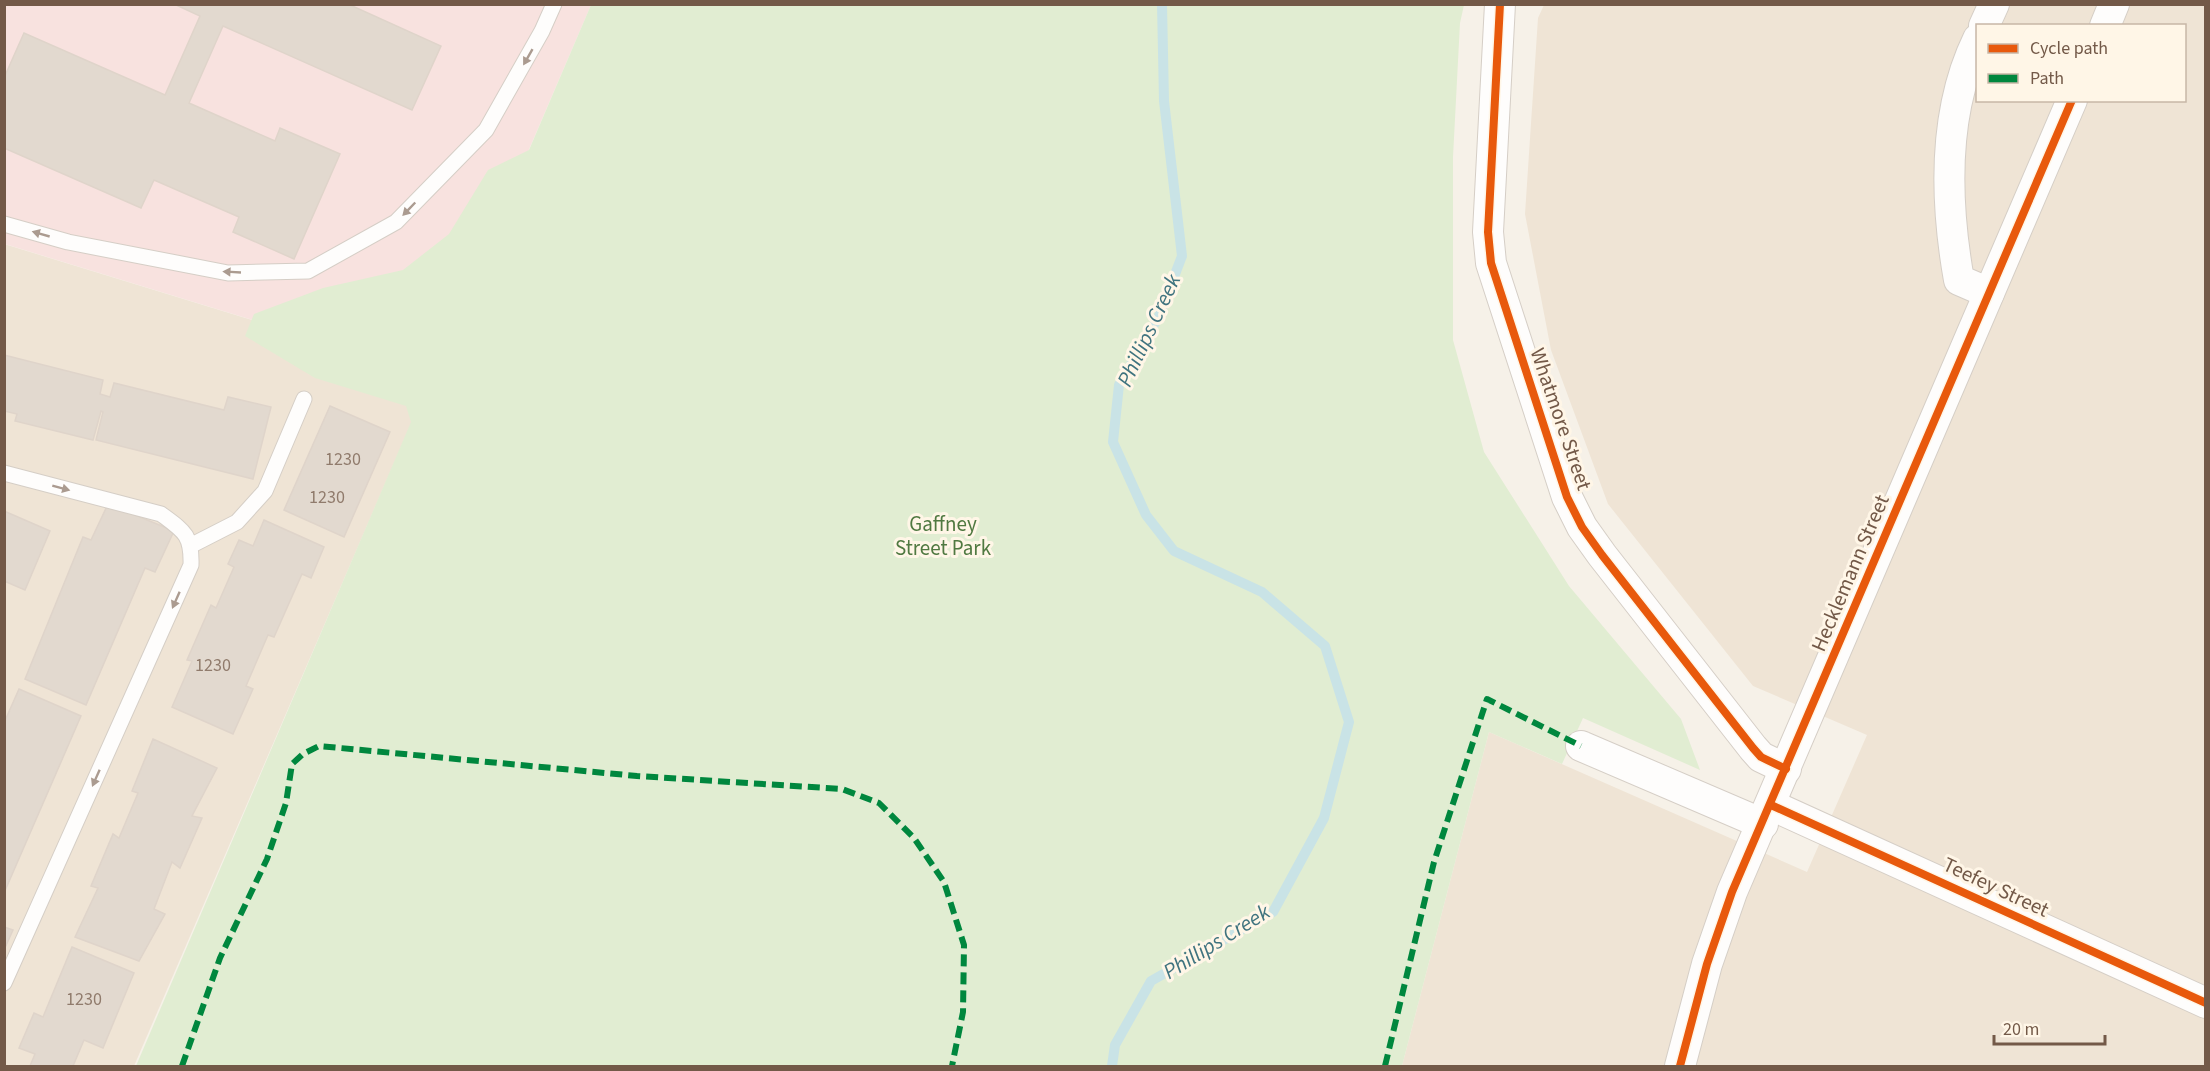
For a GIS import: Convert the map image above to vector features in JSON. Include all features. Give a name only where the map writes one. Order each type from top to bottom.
[{"type":"street","name":"Whatmore Street","points":[[1500,4],[1488,232],[1491,263],[1567,497],[1582,527],[1602,555],[1761,758],[1786,769]]},
{"type":"street","points":[[1985,24],[1994,4]]},
{"type":"street","points":[[2106,24],[2114,4]]},
{"type":"street","points":[[1976,41],[1966,64],[1949,142],[1951,234],[1959,280],[1989,293]]},
{"type":"street","name":"Hecklemann Street","points":[[1680,1066],[1714,944],[1732,892],[2071,102]]},
{"type":"street","name":"Teefey Street","points":[[1581,746],[1767,814],[2205,1003]]},
{"type":"lane","points":[[4,224],[68,242],[228,273],[308,271],[396,222],[486,130],[542,32],[554,4]]},
{"type":"lane","points":[[192,545],[237,522],[265,491],[304,399]]},
{"type":"lane","points":[[4,473],[161,514],[180,528],[192,545],[191,565],[4,983]]},
{"type":"shaded area","points":[[4,5],[591,5],[432,375],[5,244]]},
{"type":"shaded area","points":[[1544,5],[2205,5],[2205,1066],[1402,1066],[1489,732],[1807,872],[1867,735],[1753,686],[1608,504],[1551,350],[1525,214],[1538,18]]},
{"type":"shaded area","points":[[4,244],[432,375],[134,1066],[5,1066]]},
{"type":"green space","name":"Gaffney Street Park","points":[[591,5],[1464,5],[1460,23],[1453,157],[1453,340],[1484,452],[1569,586],[1681,719],[1700,770],[1583,718],[1562,764],[1489,732],[1402,1066],[136,1066],[411,422],[406,406],[315,378],[245,336],[254,314],[323,288],[403,270],[449,234],[488,170],[529,150]]},
{"type":"building","points":[[174,4],[348,4],[441,46],[412,110],[223,26],[189,103],[275,141],[280,128],[340,154],[294,259],[233,232],[239,217],[154,180],[141,208],[4,148],[4,78],[24,33],[165,95],[200,16]]},
{"type":"building","points":[[4,355],[103,380],[100,394],[110,397],[114,383],[224,410],[228,397],[271,407],[253,479],[96,440],[103,412],[101,411],[93,440],[15,421],[17,414],[4,411]]},
{"type":"building","points":[[330,406],[390,432],[344,537],[284,510]]},
{"type":"building","points":[[108,504],[174,531],[155,572],[145,568],[86,705],[25,679],[83,537],[91,540]]},
{"type":"building","points":[[4,511],[50,531],[25,590],[4,581]]},
{"type":"building","points":[[264,520],[324,547],[311,578],[302,574],[274,637],[268,635],[246,686],[253,689],[233,734],[172,707],[192,661],[187,660],[211,605],[216,608],[234,567],[228,564],[239,540],[253,546]]},
{"type":"building","points":[[19,689],[81,716],[4,893],[4,723]]},
{"type":"building","points":[[153,739],[217,768],[192,816],[202,818],[180,868],[172,862],[154,909],[165,914],[139,961],[75,937],[98,888],[91,886],[113,834],[119,838],[138,793],[132,791]]},
{"type":"building","points":[[4,927],[13,930],[4,950]]},
{"type":"building","points":[[72,947],[134,973],[103,1048],[84,1040],[73,1066],[30,1066],[35,1054],[19,1048],[34,1013],[43,1017]]},
{"type":"waterway","name":"Phillips Creek","points":[[1112,1066],[1115,1045],[1151,981],[1273,912],[1324,818],[1349,722],[1325,646],[1262,592],[1174,551],[1146,515],[1113,442],[1119,385],[1159,316],[1182,256],[1164,101],[1162,4]]},
{"type":"marked path","points":[[1385,1066],[1434,862],[1487,699],[1581,746]]},
{"type":"marked path","points":[[182,1066],[220,958],[267,859],[286,803],[292,764],[303,754],[319,746],[637,776],[842,789],[879,803],[914,838],[944,882],[964,945],[963,1012],[952,1066]]},
{"type":"cycle path","points":[[1500,4],[1488,232],[1491,263],[1567,497],[1582,527],[1602,555],[1753,748],[1761,757],[1786,769]]},
{"type":"cycle path","points":[[1680,1066],[1707,964],[1732,892],[2071,102]]},
{"type":"cycle path","points":[[1771,805],[2206,1003]]}]
